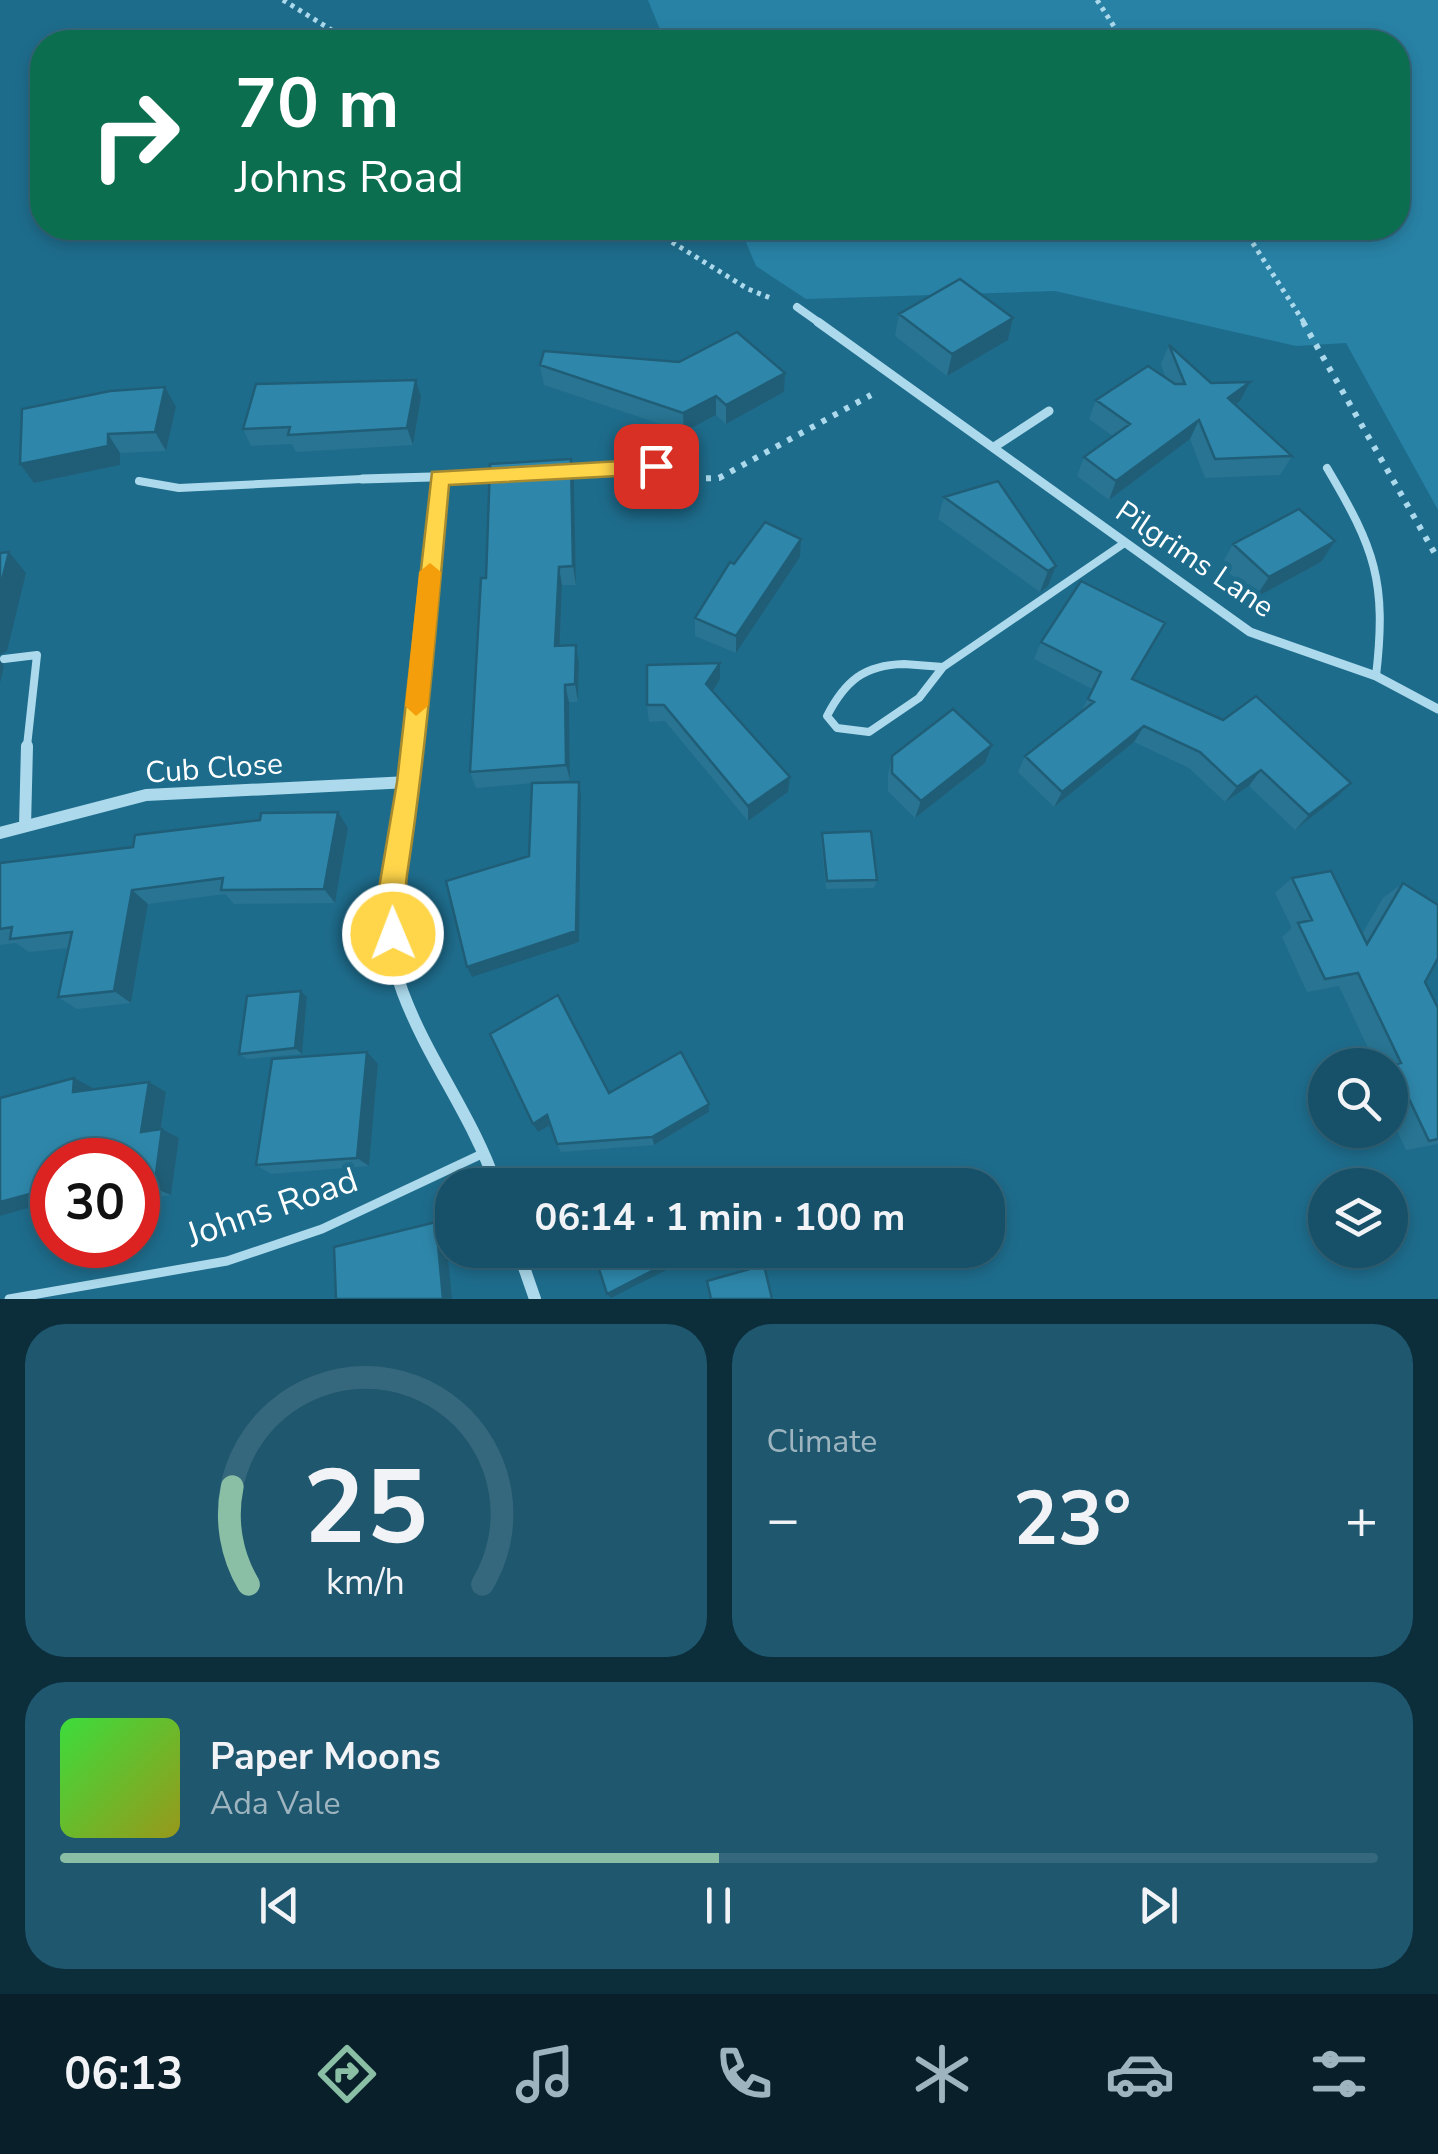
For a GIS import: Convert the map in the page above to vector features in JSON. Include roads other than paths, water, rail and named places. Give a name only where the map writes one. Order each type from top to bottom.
[{"type":"street","name":"Pilgrims Lane","points":[[797,308],[1250,632],[1376,676],[1438,709]]},
{"type":"street","points":[[994,447],[1049,411]]},
{"type":"street","points":[[362,479],[513,475]]},
{"type":"street","points":[[440,478],[409,782],[389,906],[402,991],[490,1168]]},
{"type":"street","points":[[25,826],[26,746]]},
{"type":"street","name":"Cub Close","points":[[0,833],[146,795],[409,782]]},
{"type":"street","points":[[524,1268],[535,1299]]},
{"type":"lane","points":[[549,472],[656,466]]},
{"type":"lane","points":[[1327,468],[1371,542],[1384,589],[1376,676]]},
{"type":"lane","points":[[139,480],[180,488],[362,479]]},
{"type":"lane","points":[[943,666],[874,663],[838,688],[826,716],[837,728],[869,732],[919,698],[943,666],[1123,544]]},
{"type":"lane","points":[[4,659],[38,655],[26,746]]},
{"type":"lane","name":"Johns Road","points":[[9,1299],[227,1261],[322,1230],[485,1153]]}]
